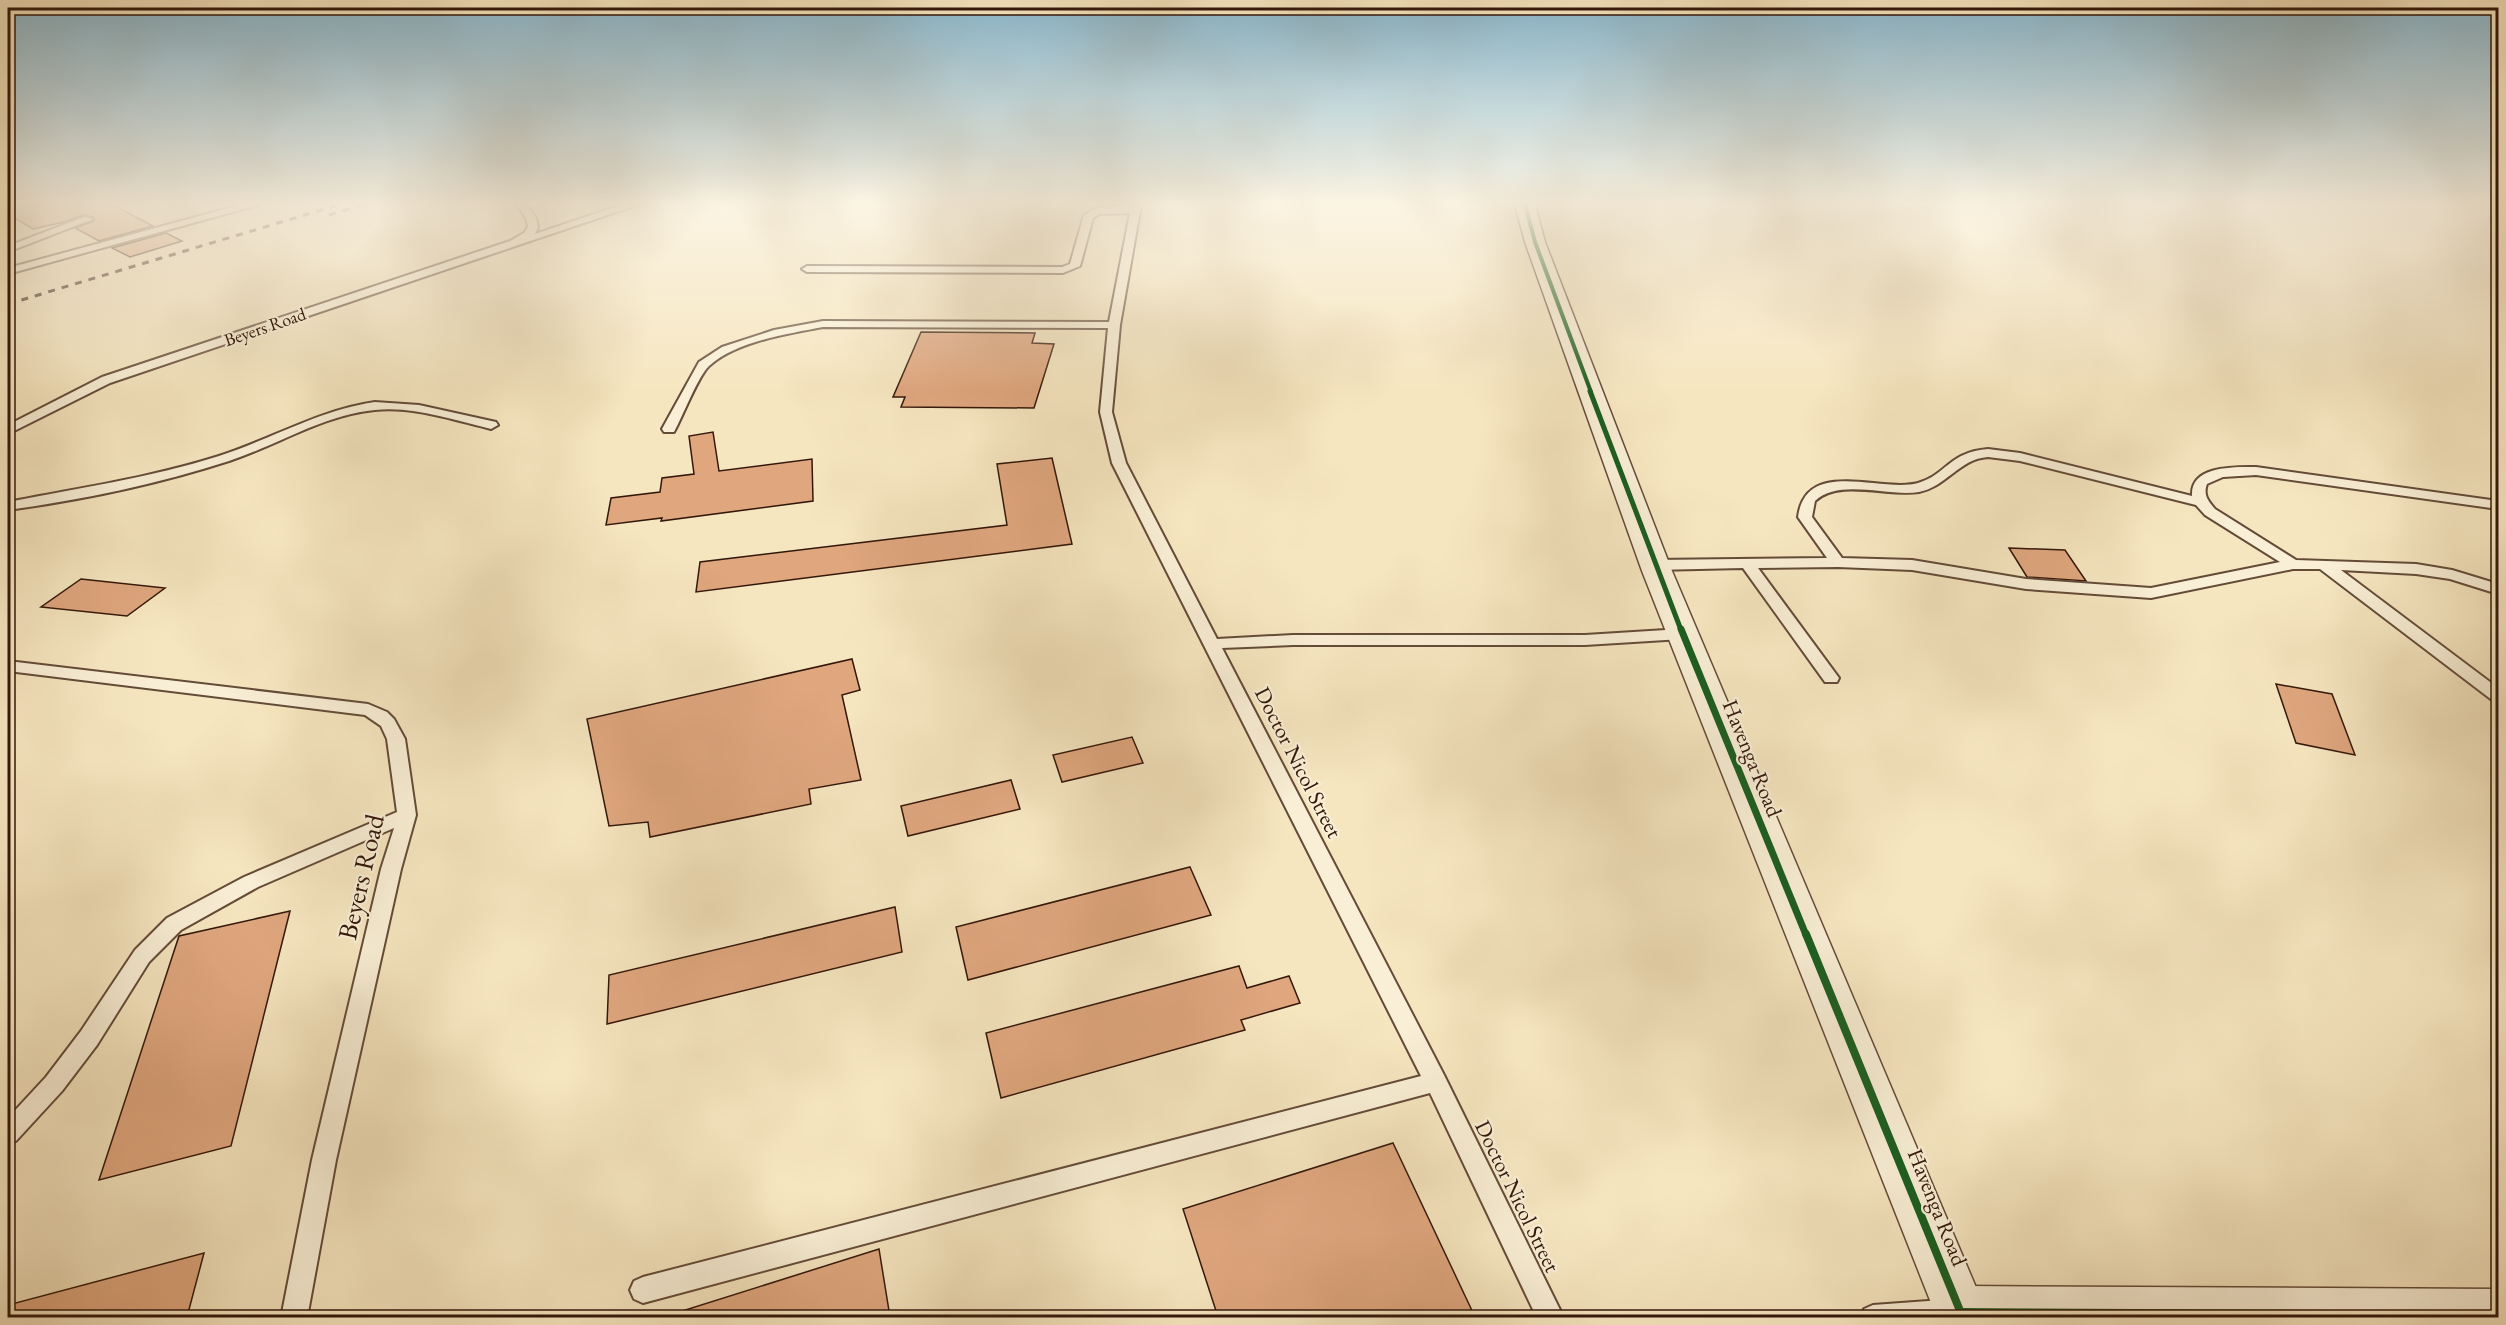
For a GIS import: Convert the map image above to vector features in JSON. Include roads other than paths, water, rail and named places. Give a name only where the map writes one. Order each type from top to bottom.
[{"type":"street","name":"Havenga Road","points":[[1544,267],[1654,565],[1962,1315]]},
{"type":"street","points":[[1962,1315],[2499,1315]]},
{"type":"lane","points":[[8,271],[23,267]]},
{"type":"lane","points":[[8,277],[31,267]]},
{"type":"lane","name":"Beyers Road","points":[[8,430],[106,380],[441,267]]},
{"type":"lane","points":[[807,269],[1064,270],[1073,267]]},
{"type":"lane","name":"Doctor Nicol Street","points":[[1125,267],[1114,325],[1106,412],[1111,439],[1119,463],[1436,1082],[1551,1317]]},
{"type":"lane","points":[[669,429],[703,365],[726,351],[774,333],[823,324],[1114,325]]},
{"type":"lane","points":[[8,506],[197,467],[252,449],[338,414],[365,407],[409,408],[491,425]]},
{"type":"lane","points":[[1838,562],[1805,517],[1806,505],[1815,492],[1836,486],[1917,488],[1937,481],[1957,462],[1975,454],[1987,453],[2028,460],[2201,502]]},
{"type":"lane","points":[[2293,564],[2221,520],[2201,502],[2198,495],[2201,482],[2215,474],[2236,471],[2271,472],[2499,505]]},
{"type":"lane","points":[[1654,565],[1838,562],[1912,565],[2026,584],[2151,593],[2293,564],[2416,569],[2452,575],[2499,589]]},
{"type":"lane","points":[[1748,564],[1831,678]]},
{"type":"lane","points":[[2324,565],[2499,696]]},
{"type":"lane","points":[[1211,644],[1293,640],[1585,640],[1682,634]]},
{"type":"lane","name":"Beyers Road","points":[[8,666],[368,710],[381,716],[388,723],[396,739],[407,815],[391,869],[324,1161],[294,1317]]},
{"type":"lane","points":[[8,1134],[54,1084],[89,1038],[142,956],[174,924],[250,882],[407,815]]},
{"type":"lane","points":[[643,1290],[1436,1082]]},
{"type":"lane","points":[[1873,1317],[1962,1315]]},
{"type":"railway","points":[[8,304],[132,267]]}]
